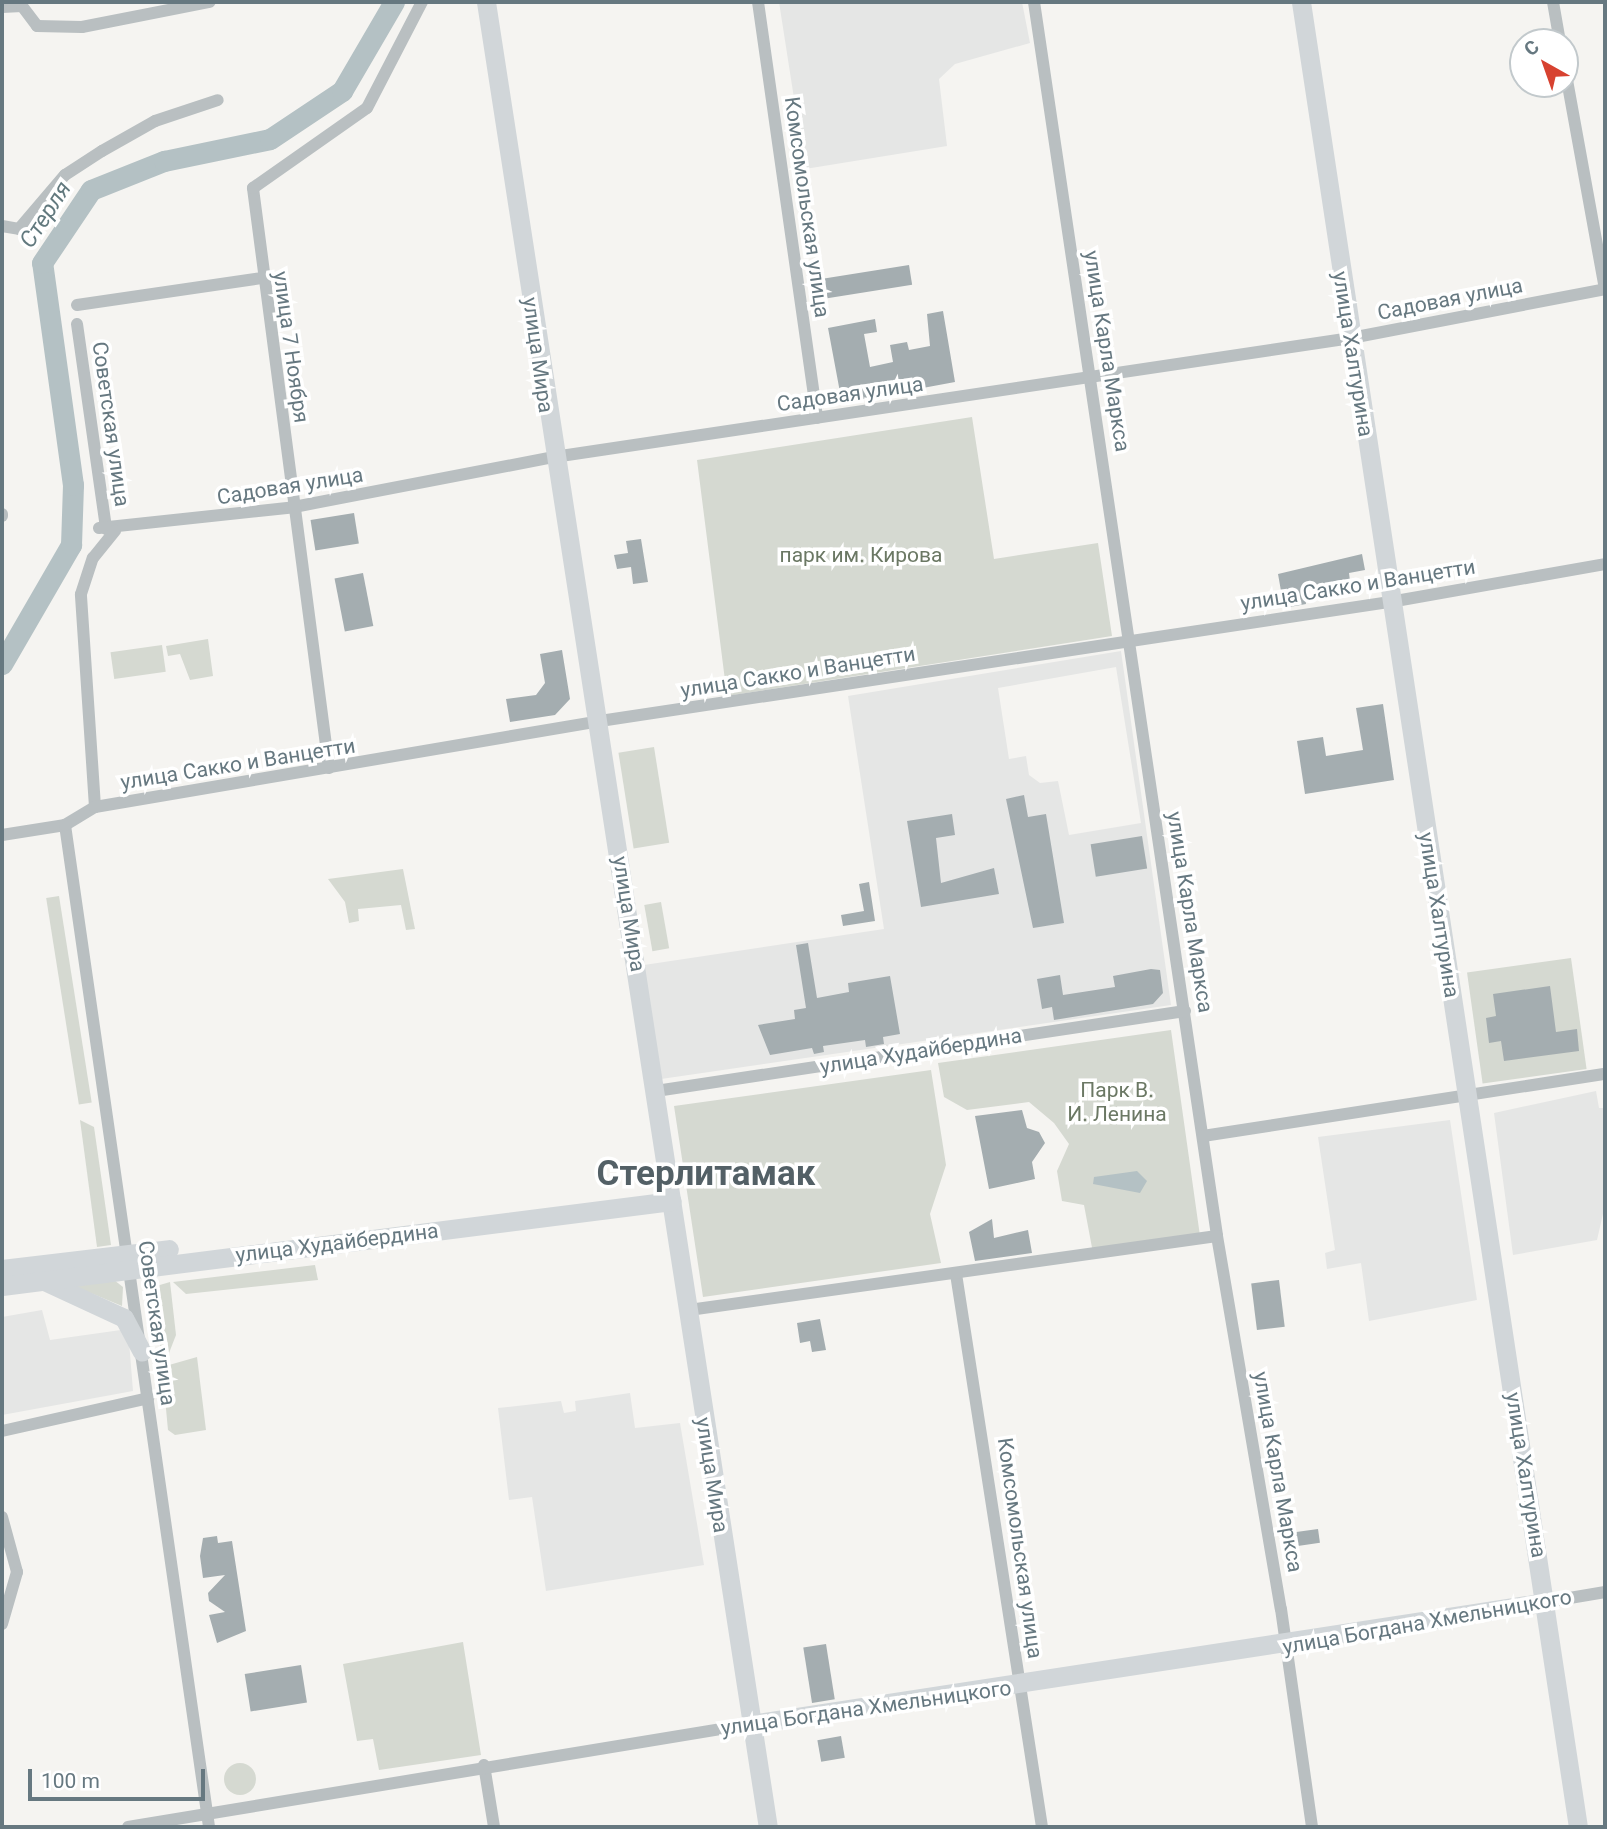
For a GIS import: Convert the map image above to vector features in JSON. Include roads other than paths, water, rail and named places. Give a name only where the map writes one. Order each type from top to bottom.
[{"type":"main road","name":"улица Мира","points":[[486,2],[554,457],[600,721],[768,1827]]},
{"type":"main road","name":"улица Халтурина","points":[[1301,2],[1390,602],[1546,1602],[1578,1827]]},
{"type":"main road","name":"улица Худайбердина","points":[[2,1269],[128,1260],[671,1196]]},
{"type":"main road","name":"улица Худайбердина","points":[[2,1286],[43,1281],[128,1260]]},
{"type":"main road","points":[[43,1281],[124,1318],[142,1352]]},
{"type":"main road","name":"улица Богдана Хмельницкого","points":[[751,1724],[1287,1646],[1546,1602]]},
{"type":"street","points":[[2,7],[22,6],[37,26],[82,27],[210,2]]},
{"type":"street","name":"улица 7 Ноября","points":[[329,768],[261,278],[253,188],[367,108],[422,2]]},
{"type":"street","name":"Комсомольская улица","points":[[758,2],[817,418]]},
{"type":"street","name":"улица Карла Маркса","points":[[1034,2],[1217,1236],[1287,1646],[1312,1827]]},
{"type":"street","points":[[1553,2],[1558,28]]},
{"type":"street","points":[[1570,98],[1605,289]]},
{"type":"street","points":[[2,226],[19,229],[65,175],[134,133],[218,100]]},
{"type":"street","points":[[78,305],[261,278]]},
{"type":"street","name":"Садовая улица","points":[[107,529],[294,507],[554,457],[1092,379],[1351,338],[1605,289]]},
{"type":"street","name":"Советская улица","points":[[77,324],[107,529]]},
{"type":"street","points":[[95,807],[81,594],[93,558],[107,529]]},
{"type":"street","name":"улица Сакко и Ванцетти","points":[[2,835],[65,825],[95,807],[600,721],[1130,639],[1390,602],[1605,564]]},
{"type":"street","name":"Советская улица","points":[[65,825],[209,1823]]},
{"type":"street","name":"улица Худайбердина","points":[[656,1091],[1185,1010]]},
{"type":"street","points":[[1203,1136],[1605,1074]]},
{"type":"street","points":[[690,1310],[1217,1236]]},
{"type":"street","name":"Комсомольская улица","points":[[956,1274],[1042,1827]]},
{"type":"street","points":[[2,1431],[148,1398]]},
{"type":"street","points":[[2,1517],[17,1572],[2,1624]]},
{"type":"street","name":"улица Богдана Хмельницкого","points":[[1546,1602],[1605,1592]]},
{"type":"street","name":"улица Богдана Хмельницкого","points":[[128,1827],[209,1823],[484,1765],[751,1724]]},
{"type":"street","points":[[484,1765],[495,1827]]},
{"type":"waterway","name":"Стерля","points":[[2,664],[71,545],[73,485],[42,263],[91,190],[164,161],[270,139],[342,91],[394,2]]},
{"type":"district","name":"Стерлитамак","points":[[706,1174]]},
{"type":"park label","name":"парк им. Кирова","points":[[861,555]]},
{"type":"park label","name":"Парк В. И. Ленина","points":[[1117,1102]]}]
